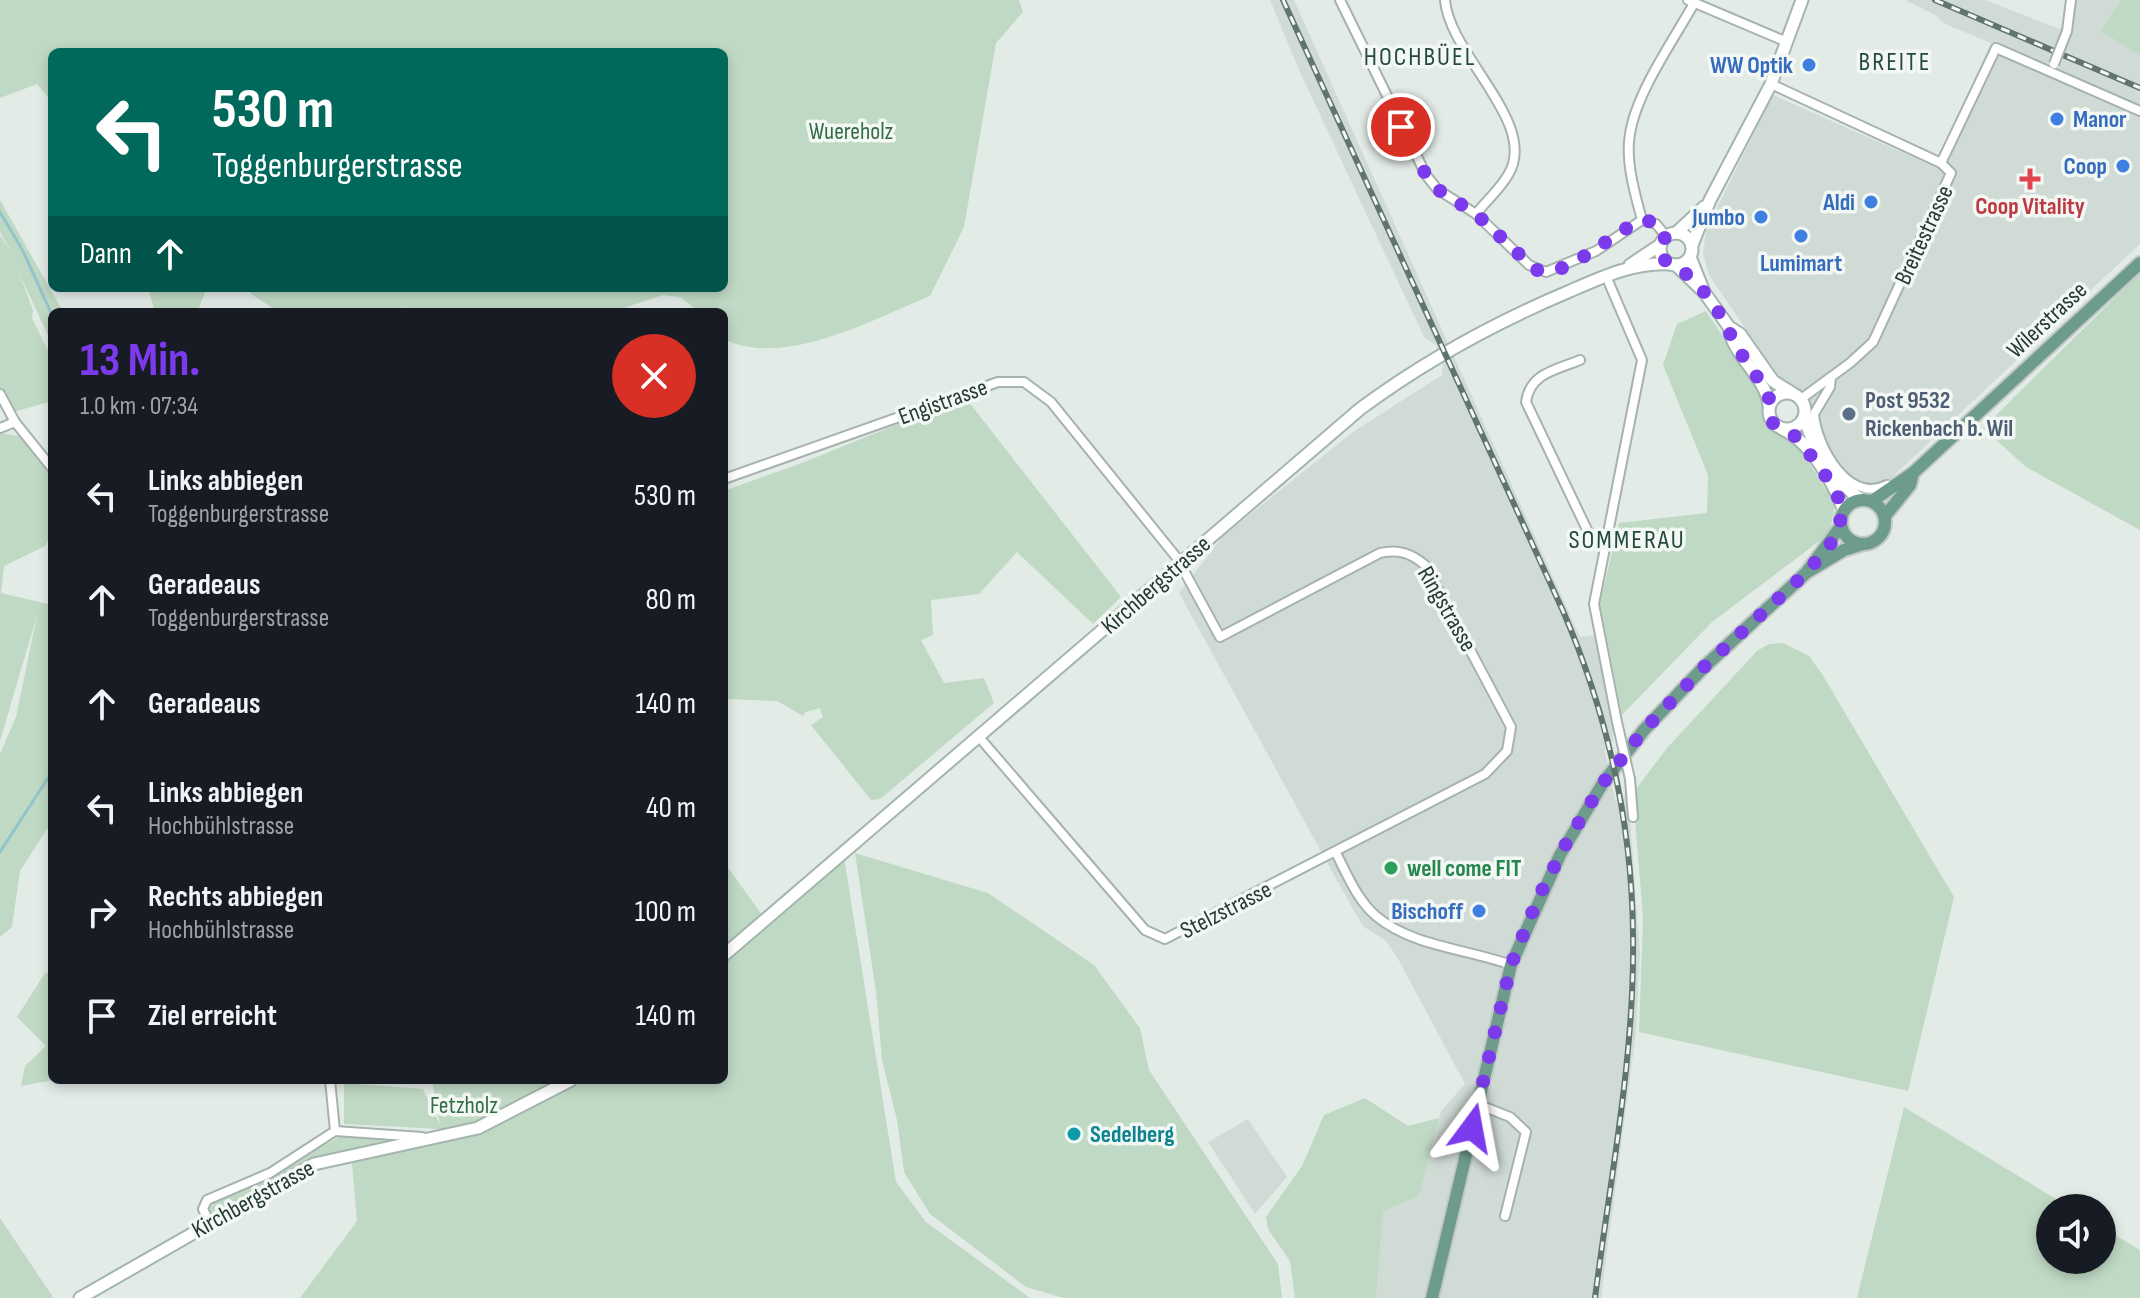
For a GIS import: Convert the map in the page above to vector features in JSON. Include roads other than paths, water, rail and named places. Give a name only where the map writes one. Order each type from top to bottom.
[{"type":"main road","points":[[1673,265],[1691,251],[1710,200],[1771,84],[1802,0]]},
{"type":"main road","name":"Kirchbergstrasse","points":[[1623,269],[1668,238],[1710,200]]},
{"type":"main road","points":[[1704,292],[1686,236],[1668,238],[1663,259],[1704,292],[1729,327],[1740,334],[1773,381],[1796,396],[1807,432],[1848,490],[1885,516],[1881,536],[1844,550],[1806,573]]},
{"type":"main road","name":"Kirchbergstrasse","points":[[728,952],[1181,565],[1332,430],[1438,354],[1540,304],[1623,269],[1655,263],[1673,265]]},
{"type":"main road","name":"Wilerstrasse","points":[[1866,500],[1913,473],[2140,263]]},
{"type":"main road","points":[[1432,1298],[1511,965],[1560,855],[1617,765],[1693,678],[1806,573],[1841,526],[1844,511],[1833,486],[1803,444],[1770,418],[1768,393],[1731,339],[1729,327]]},
{"type":"main road","points":[[1769,405],[1779,394],[1796,396]]},
{"type":"main road","points":[[1782,428],[1797,426],[1804,416]]},
{"type":"main road","name":"Wilerstrasse","points":[[1885,516],[1910,485],[1913,473]]},
{"type":"main road","points":[[1844,511],[1866,500]]},
{"type":"main road","points":[[1841,526],[1849,539],[1863,544]]},
{"type":"main road","name":"Kirchbergstrasse","points":[[80,1298],[314,1164],[478,1128],[504,1118],[564,1084]]},
{"type":"street","points":[[1340,0],[1426,175],[1437,189],[1476,214],[1529,265],[1546,272],[1596,251],[1642,220],[1656,224],[1668,238]]},
{"type":"street","points":[[1445,0],[1455,39],[1513,131],[1514,162],[1508,175],[1476,214]]},
{"type":"street","points":[[2051,75],[2067,31],[2071,0]]},
{"type":"street","points":[[1642,220],[1630,166],[1630,135],[1646,92],[1690,2],[1787,42]]},
{"type":"street","points":[[1941,163],[1996,48],[2051,75],[2140,111]]},
{"type":"street","name":"Breitestrasse","points":[[1771,84],[1941,163],[1951,179],[1881,329],[1862,354],[1831,377],[1796,396]]},
{"type":"street","points":[[1606,276],[1642,360],[1594,604],[1630,779],[1633,817]]},
{"type":"street","points":[[1580,360],[1538,377],[1528,387],[1526,402],[1591,538],[1606,543]]},
{"type":"street","name":"Breitestrasse","points":[[1831,377],[1830,387],[1814,414],[1820,441],[1840,473],[1856,486],[1872,490],[1913,473]]},
{"type":"street","name":"Engistrasse","points":[[728,478],[998,382],[1024,382],[1051,402],[1181,565]]},
{"type":"street","points":[[0,394],[15,422],[48,463]]},
{"type":"street","points":[[0,428],[15,422]]},
{"type":"street","name":"Ringstrasse","points":[[1181,565],[1220,637],[1380,553],[1392,550],[1413,555],[1425,565],[1506,713],[1511,727],[1510,740],[1498,764],[1336,853]]},
{"type":"street","name":"Stelzstrasse","points":[[979,737],[1145,930],[1155,937],[1177,936],[1336,853]]},
{"type":"street","points":[[1336,853],[1363,901],[1389,925],[1511,965]]},
{"type":"street","points":[[330,1084],[335,1131]]},
{"type":"street","points":[[1477,1104],[1510,1117],[1526,1132],[1505,1216]]},
{"type":"street","points":[[209,1222],[203,1209],[207,1200],[270,1173],[335,1131],[434,1138]]},
{"type":"waterway","points":[[0,212],[23,251],[49,308]]},
{"type":"waterway","points":[[0,852],[48,778]]},
{"type":"railway","points":[[1283,0],[1563,611],[1592,689],[1614,770],[1632,893],[1633,980],[1626,1072],[1595,1298]]},
{"type":"railway","points":[[1935,0],[2140,88]]},
{"type":"place","name":"WW Optik","points":[[1809,65]]},
{"type":"place","name":"Manor","points":[[2057,119]]},
{"type":"place","name":"Coop","points":[[2123,166]]},
{"type":"place","name":"Coop Vitality","points":[[2030,179]]},
{"type":"place","name":"Aldi","points":[[1871,202]]},
{"type":"place","name":"Jumbo","points":[[1761,217]]},
{"type":"place","name":"Lumimart","points":[[1801,236]]},
{"type":"place","name":"Post 9532 Rickenbach b. Wil","points":[[1849,414]]},
{"type":"place","name":"well come FIT","points":[[1391,868]]},
{"type":"place","name":"Bischoff","points":[[1479,911]]},
{"type":"place","name":"Sedelberg","points":[[1074,1134]]},
{"type":"district","name":"HOCHBÜEL","points":[[1420,57]]},
{"type":"district","name":"BREITE","points":[[1895,62]]},
{"type":"district","name":"SOMMERAU","points":[[1627,540]]},
{"type":"park label","name":"Wuereholz","points":[[851,131]]},
{"type":"park label","name":"Fetzholz","points":[[464,1105]]}]
